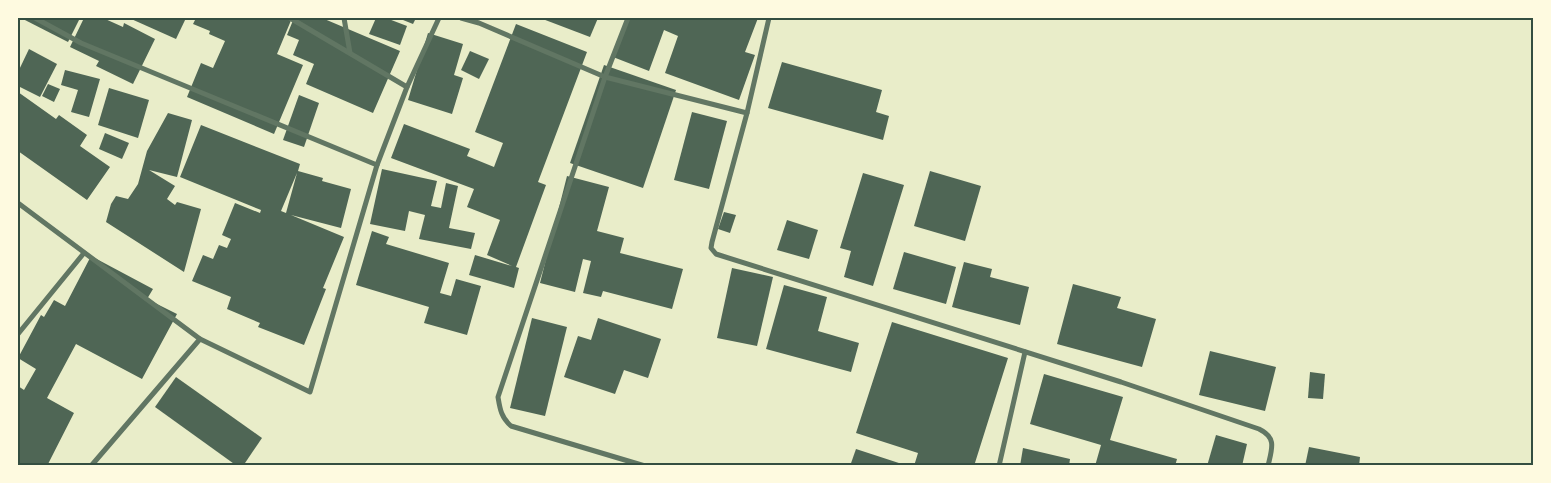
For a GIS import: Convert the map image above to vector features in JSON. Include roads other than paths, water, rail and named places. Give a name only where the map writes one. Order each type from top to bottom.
[{"type":"street","points":[[35,18],[81,43],[376,165]]},
{"type":"street","points":[[290,18],[407,86]]},
{"type":"street","points":[[344,18],[350,53]]},
{"type":"street","points":[[18,203],[200,339],[310,392],[376,165],[407,86],[439,18]]},
{"type":"street","points":[[461,18],[480,23],[605,78],[747,113]]},
{"type":"street","points":[[628,18],[605,78],[498,397],[500,410],[505,421],[511,426],[645,466]]},
{"type":"street","points":[[769,18],[747,113],[712,242],[711,248],[716,254],[1121,382],[1259,428],[1268,433],[1271,438],[1272,449],[1268,466]]},
{"type":"street","points":[[18,334],[84,253]]},
{"type":"street","points":[[91,466],[200,339]]},
{"type":"street","points":[[1000,466],[1024,352]]}]
